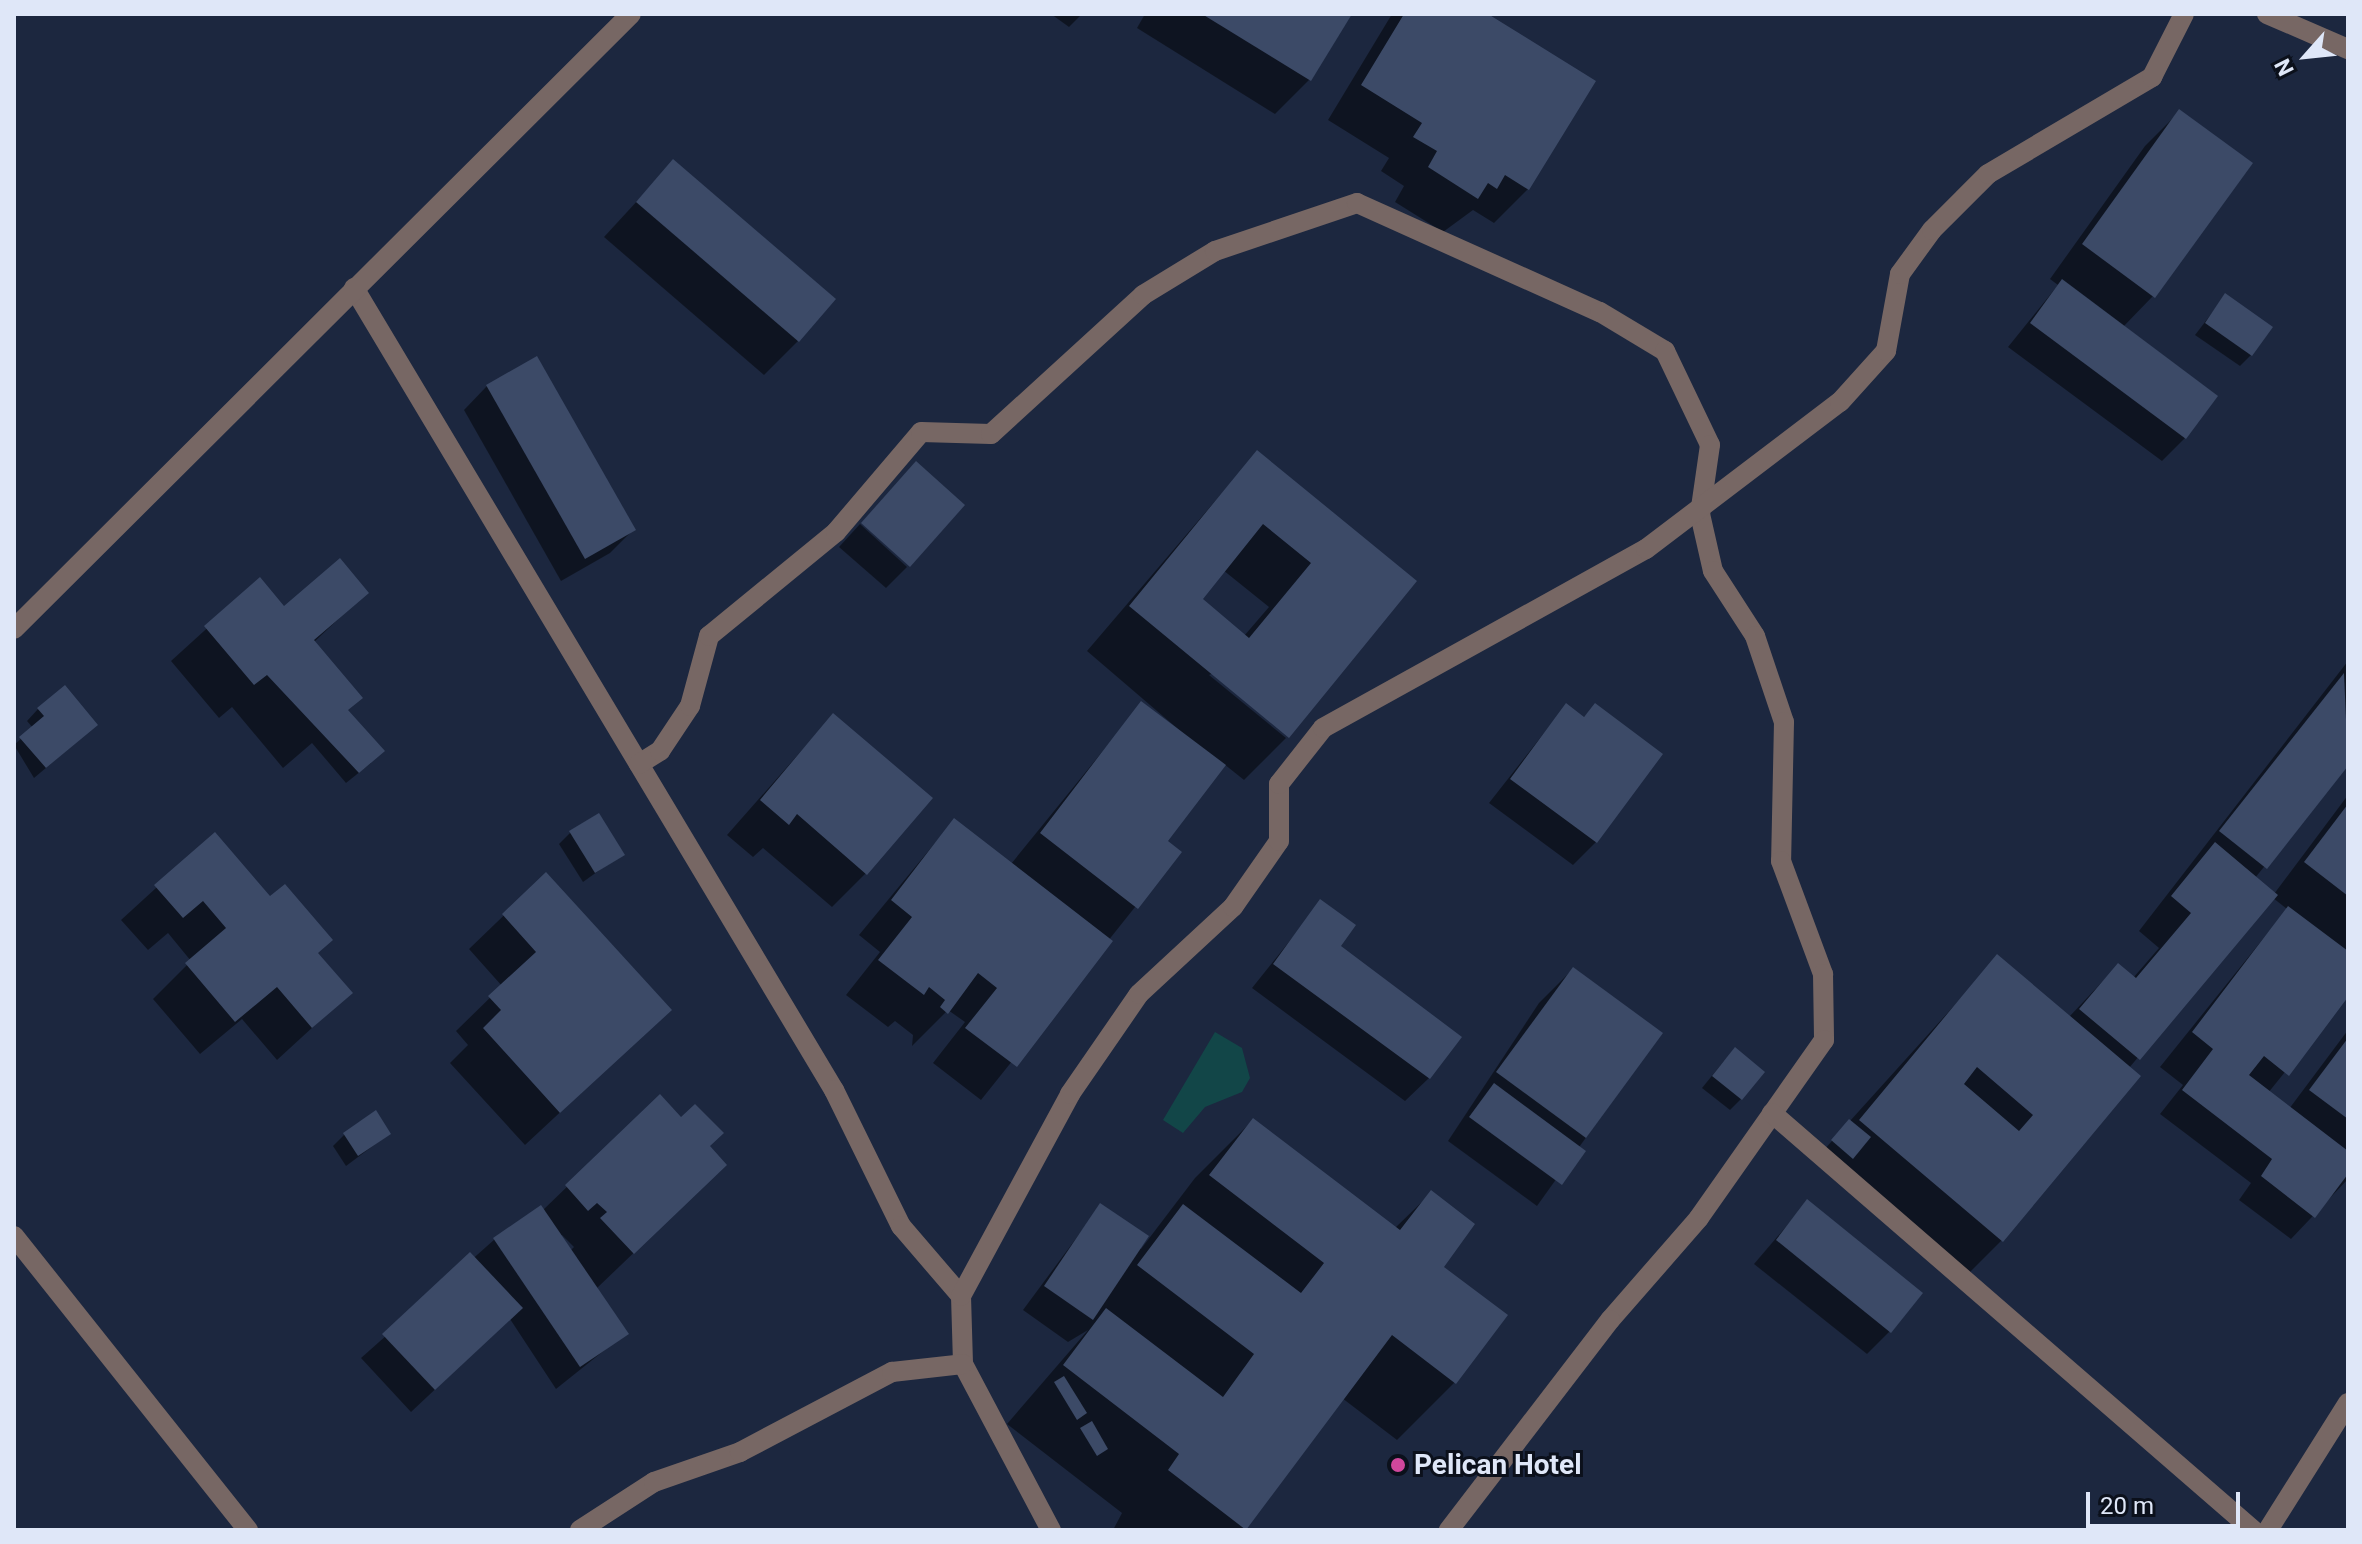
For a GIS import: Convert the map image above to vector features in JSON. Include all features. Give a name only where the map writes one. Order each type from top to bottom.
[{"type":"street","points":[[14,629],[631,14]]},
{"type":"street","points":[[1051,1530],[963,1364],[961,1296],[1070,1094],[1139,994],[1233,907],[1279,841],[1279,784],[1323,728],[1700,514],[1840,402],[1886,351],[1900,274],[1932,230],[1988,174],[2152,77],[2184,14]]},
{"type":"street","points":[[2267,14],[2348,49]]},
{"type":"street","points":[[639,764],[660,751],[690,706],[709,636],[836,532],[921,432],[991,434],[1143,295],[1215,251],[1357,203],[1600,312],[1665,351],[1710,445],[1700,514],[1713,571],[1755,636],[1784,722],[1781,861],[1823,974],[1824,1040],[1699,1218],[1449,1530]]},
{"type":"street","points":[[354,288],[834,1090],[901,1226],[961,1296]]},
{"type":"street","points":[[1772,1113],[2253,1530]]},
{"type":"street","points":[[14,1236],[248,1530]]},
{"type":"street","points":[[580,1530],[654,1482],[740,1452],[892,1372],[963,1364]]},
{"type":"street","points":[[2268,1530],[2348,1403]]},
{"type":"shaded area","points":[[1215,1032],[1242,1048],[1250,1078],[1242,1092],[1205,1107],[1183,1133],[1163,1120]]},
{"type":"building","points":[[1202,14],[1352,14],[1311,81]]},
{"type":"building","points":[[1404,14],[1488,14],[1596,81],[1529,190],[1505,175],[1497,189],[1488,183],[1478,199],[1428,167],[1437,151],[1413,137],[1422,123],[1361,85]]},
{"type":"building","points":[[2179,109],[2253,163],[2155,298],[2082,244]]},
{"type":"building","points":[[673,159],[836,299],[799,342],[636,202]]},
{"type":"building","points":[[2062,279],[2218,396],[2186,439],[2030,323]]},
{"type":"building","points":[[2225,293],[2273,327],[2252,356],[2205,323]]},
{"type":"building","points":[[537,356],[636,530],[585,559],[486,385]]},
{"type":"building","points":[[1257,450],[1417,581],[1289,738],[1129,606]],"holes":[[[1263,524],[1311,563],[1249,638],[1203,599]]]},
{"type":"building","points":[[916,461],[965,505],[910,567],[861,523]]},
{"type":"building","points":[[340,558],[369,593],[314,640],[363,698],[348,710],[385,751],[359,773],[267,675],[254,685],[204,626],[260,577],[284,606]]},
{"type":"building","points":[[2344,673],[2348,766],[2267,869],[2219,831]]},
{"type":"building","points":[[65,685],[98,725],[46,768],[19,737],[44,716],[37,708]]},
{"type":"building","points":[[1141,701],[1226,765],[1168,841],[1182,852],[1138,909],[1040,833]]},
{"type":"building","points":[[1566,703],[1584,717],[1595,703],[1663,754],[1597,843],[1510,779]]},
{"type":"building","points":[[833,713],[933,798],[867,875],[797,814],[789,825],[760,800]]},
{"type":"building","points":[[2348,804],[2348,896],[2304,862]]},
{"type":"building","points":[[599,813],[625,855],[595,873],[569,831]]},
{"type":"building","points":[[954,818],[1113,941],[1017,1067],[965,1028],[997,988],[978,973],[948,1014],[940,1007],[945,1000],[929,987],[924,995],[878,960],[912,917],[891,900]]},
{"type":"building","points":[[215,832],[270,896],[285,884],[333,940],[318,953],[353,993],[312,1028],[277,987],[235,1022],[185,963],[226,928],[203,901],[183,918],[154,885]]},
{"type":"building","points":[[2215,842],[2278,895],[2140,1060],[2079,1009],[2118,963],[2136,978],[2191,913],[2171,896]]},
{"type":"building","points":[[546,872],[672,1010],[560,1113],[483,1028],[501,1010],[488,996],[536,952],[502,914]]},
{"type":"building","points":[[1320,899],[1356,925],[1341,946],[1462,1037],[1430,1079],[1273,964]]},
{"type":"building","points":[[2288,906],[2348,951],[2348,997],[2289,1076],[2264,1056],[2249,1075],[2348,1151],[2348,1174],[2315,1218],[2261,1176],[2272,1159],[2182,1090],[2213,1049],[2192,1032]]},
{"type":"building","points":[[1997,954],[2141,1076],[2003,1242],[1859,1120]],"holes":[[[1977,1067],[2033,1115],[2019,1131],[1964,1084]]]},
{"type":"building","points":[[1573,967],[1663,1033],[1586,1138],[1496,1072]]},
{"type":"building","points":[[2348,1038],[2348,1119],[2309,1090]]},
{"type":"building","points":[[1735,1047],[1765,1072],[1742,1100],[1712,1076]]},
{"type":"building","points":[[1494,1083],[1586,1151],[1562,1185],[1469,1117]]},
{"type":"building","points":[[660,1094],[681,1117],[695,1104],[724,1133],[710,1146],[727,1165],[634,1254],[600,1218],[607,1212],[597,1203],[588,1211],[565,1185]]},
{"type":"building","points":[[376,1110],[391,1134],[358,1156],[343,1133]]},
{"type":"building","points":[[1253,1118],[1400,1230],[1431,1190],[1475,1224],[1444,1267],[1508,1315],[1456,1384],[1392,1335],[1246,1530],[1168,1470],[1179,1454],[1063,1365],[1106,1308],[1223,1397],[1254,1354],[1137,1265],[1183,1204],[1301,1293],[1324,1263],[1209,1175]]},
{"type":"building","points":[[1849,1119],[1871,1137],[1853,1159],[1831,1140]]},
{"type":"building","points":[[1807,1199],[1923,1293],[1891,1333],[1776,1240]]},
{"type":"building","points":[[1100,1203],[1149,1236],[1093,1320],[1044,1286]]},
{"type":"building","points":[[541,1205],[629,1334],[580,1367],[493,1238]]},
{"type":"building","points":[[470,1252],[523,1308],[435,1390],[382,1334]]},
{"type":"building","points":[[1064,1376],[1087,1413],[1077,1420],[1054,1382]]},
{"type":"building","points":[[1092,1421],[1108,1449],[1097,1456],[1080,1428]]},
{"type":"place","name":"Pelican Hotel","points":[[1398,1465]]}]
